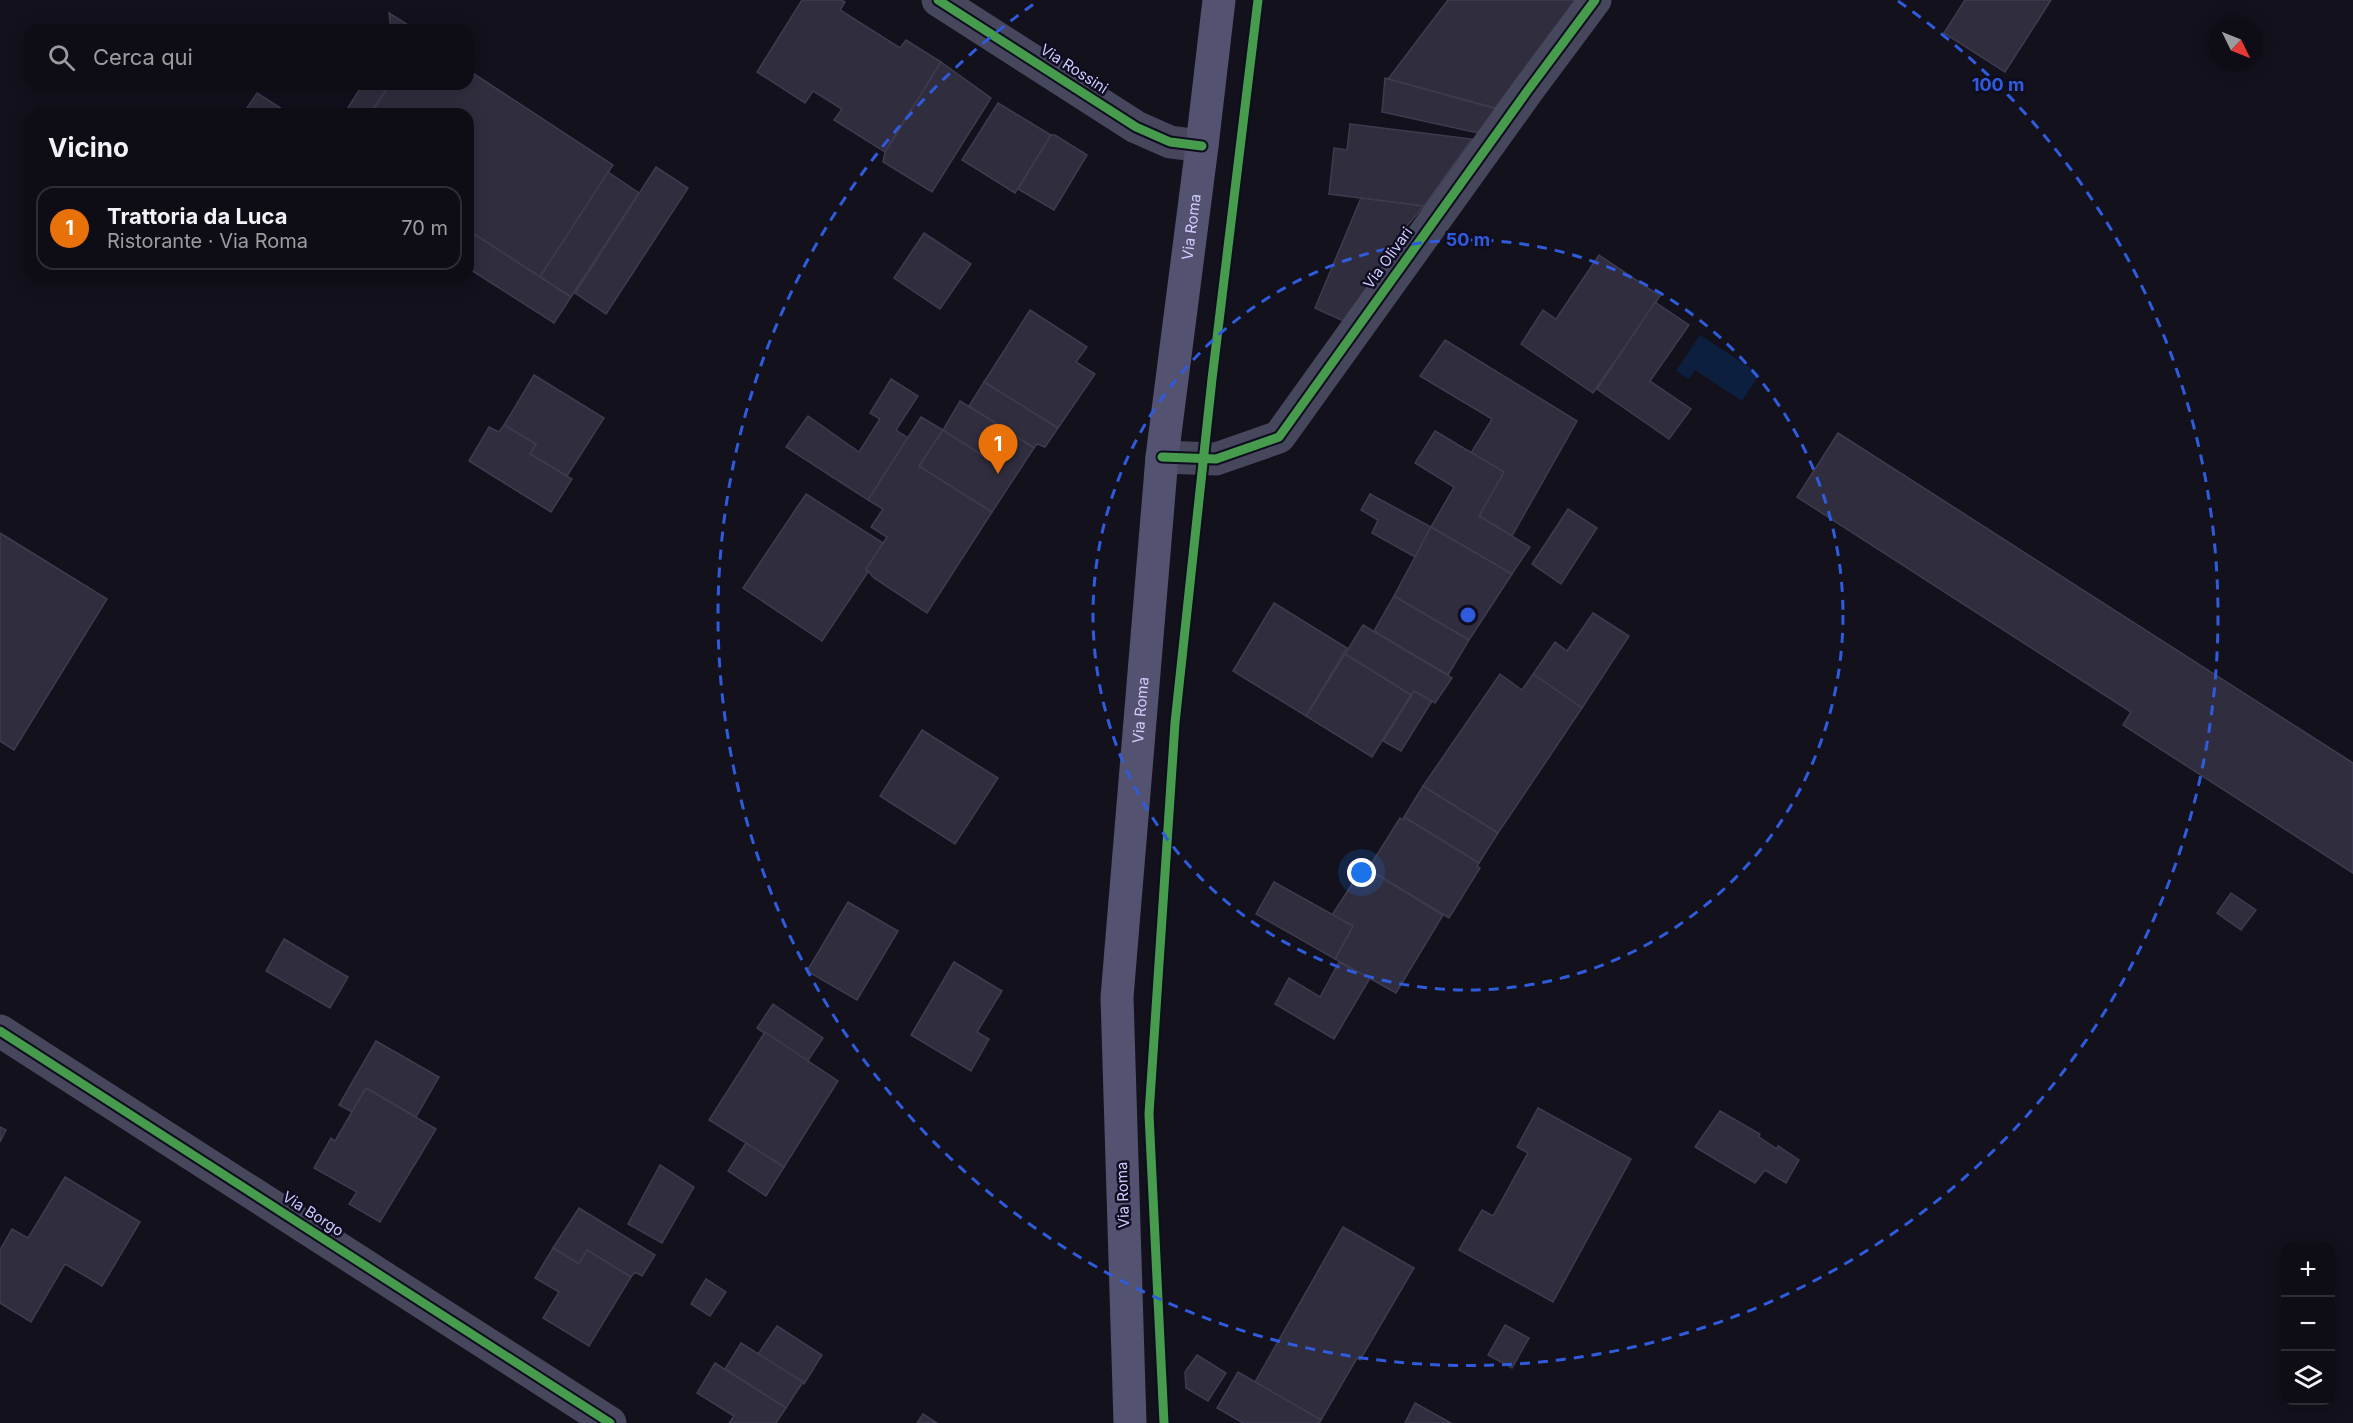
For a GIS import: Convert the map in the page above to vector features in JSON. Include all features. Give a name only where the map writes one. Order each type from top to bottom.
[{"type":"main road","name":"Via Roma","points":[[1130,1423],[1117,997],[1162,457],[1219,0]]},
{"type":"street","name":"Via Rossini","points":[[938,0],[1136,127],[1170,142],[1202,146]]},
{"type":"street","name":"Via Olivari","points":[[1162,457],[1216,459],[1279,437],[1595,0]]},
{"type":"street","name":"Via Borgo","points":[[0,1031],[610,1423]]},
{"type":"water","points":[[1700,335],[1760,374],[1742,401],[1695,370],[1689,379],[1676,371]]},
{"type":"building","points":[[802,0],[841,0],[845,2],[840,10],[900,48],[906,40],[941,62],[885,152],[834,120],[842,109],[813,91],[805,103],[757,72]]},
{"type":"building","points":[[1448,0],[1582,0],[1495,108],[1388,79]]},
{"type":"building","points":[[1965,0],[2051,0],[2005,72],[1944,33]]},
{"type":"building","points":[[389,13],[406,24],[390,24]]},
{"type":"building","points":[[941,62],[991,98],[932,192],[883,162],[885,152]]},
{"type":"building","points":[[474,74],[613,165],[540,277],[474,234],[474,108],[374,108],[386,90],[474,90]]},
{"type":"building","points":[[1385,78],[1497,109],[1478,133],[1382,112]]},
{"type":"building","points":[[359,90],[386,90],[374,108],[348,108]]},
{"type":"building","points":[[257,93],[281,108],[247,108]]},
{"type":"building","points":[[998,103],[1051,135],[1015,193],[962,160]]},
{"type":"building","points":[[1350,124],[1472,139],[1424,206],[1329,194],[1334,148],[1347,150]]},
{"type":"building","points":[[1051,135],[1055,135],[1087,155],[1054,210],[1018,189]]},
{"type":"building","points":[[656,167],[688,188],[606,314],[575,293]]},
{"type":"building","points":[[608,172],[639,193],[571,297],[540,277]]},
{"type":"building","points":[[1361,198],[1424,206],[1393,242],[1348,323],[1315,308]]},
{"type":"building","points":[[924,233],[971,264],[940,309],[894,278]]},
{"type":"building","points":[[474,234],[571,297],[554,323],[474,272]]},
{"type":"building","points":[[1599,255],[1660,296],[1593,393],[1521,344],[1543,310],[1556,319]]},
{"type":"building","points":[[1655,302],[1689,325],[1650,381],[1691,409],[1669,439],[1597,389]]},
{"type":"building","points":[[1030,310],[1087,347],[1076,362],[1095,374],[1058,428],[984,382]]},
{"type":"building","points":[[1445,340],[1577,421],[1512,536],[1479,516],[1504,472],[1471,453],[1492,419],[1420,376]]},
{"type":"building","points":[[534,375],[604,418],[567,476],[530,454],[536,444],[504,425]]},
{"type":"building","points":[[891,379],[918,396],[896,430],[908,438],[868,500],[786,447],[808,416],[859,452],[880,419],[870,413]]},
{"type":"building","points":[[984,382],[1058,428],[1045,447],[1037,444],[1034,448],[969,406]]},
{"type":"building","points":[[960,401],[1002,427],[983,456],[943,430]]},
{"type":"building","points":[[921,417],[943,430],[919,466],[992,512],[927,613],[874,578],[866,569],[887,537],[871,527],[883,509],[868,500]]},
{"type":"building","points":[[504,425],[536,444],[530,454],[572,479],[551,512],[469,461],[489,427],[499,432]]},
{"type":"building","points":[[1002,427],[1034,448],[992,512],[919,466],[943,430],[983,456]]},
{"type":"building","points":[[1435,431],[1504,472],[1479,516],[1530,547],[1512,574],[1431,527],[1454,487],[1415,463]]},
{"type":"building","points":[[1838,433],[2353,763],[2353,873],[2123,725],[2131,712],[1797,497]]},
{"type":"building","points":[[806,494],[883,543],[866,569],[868,572],[822,641],[743,588]]},
{"type":"building","points":[[1370,494],[1431,527],[1415,557],[1372,533],[1378,520],[1361,510]]},
{"type":"building","points":[[1568,509],[1597,528],[1561,584],[1532,564]]},
{"type":"building","points":[[1431,527],[1512,574],[1469,640],[1394,596]]},
{"type":"building","points":[[0,533],[107,599],[14,750],[0,741]]},
{"type":"building","points":[[1394,596],[1469,640],[1448,675],[1374,631]]},
{"type":"building","points":[[1274,603],[1347,648],[1306,716],[1233,671]]},
{"type":"building","points":[[1593,613],[1629,636],[1582,708],[1533,674],[1555,642],[1567,651]]},
{"type":"building","points":[[1363,625],[1452,678],[1435,703],[1414,691],[1411,695],[1345,654]]},
{"type":"building","points":[[1345,654],[1411,695],[1372,757],[1306,716]]},
{"type":"building","points":[[1500,674],[1522,690],[1533,674],[1582,708],[1498,833],[1423,786]]},
{"type":"building","points":[[1414,691],[1432,701],[1401,751],[1383,741]]},
{"type":"building","points":[[922,730],[998,778],[955,844],[880,796]]},
{"type":"building","points":[[1423,786],[1498,833],[1479,863],[1404,817]]},
{"type":"building","points":[[1404,817],[1479,863],[1477,866],[1480,868],[1449,918],[1368,869],[1400,818],[1403,820]]},
{"type":"building","points":[[1362,869],[1367,871],[1368,869],[1443,915],[1396,993],[1335,959],[1353,926],[1332,915]]},
{"type":"building","points":[[1274,882],[1353,926],[1335,959],[1256,914]]},
{"type":"building","points":[[2231,893],[2256,910],[2241,930],[2217,913]]},
{"type":"building","points":[[848,902],[898,931],[857,1000],[807,971]]},
{"type":"building","points":[[284,939],[348,977],[330,1008],[266,971]]},
{"type":"building","points":[[954,962],[1002,991],[977,1032],[989,1039],[971,1071],[911,1035]]},
{"type":"building","points":[[1339,962],[1370,978],[1334,1039],[1275,1004],[1289,978],[1320,997]]},
{"type":"building","points":[[773,1004],[823,1038],[807,1062],[757,1028]]},
{"type":"building","points":[[765,1032],[838,1081],[784,1167],[709,1120]]},
{"type":"building","points":[[376,1041],[439,1077],[416,1117],[366,1088],[352,1112],[339,1105]]},
{"type":"building","points":[[366,1088],[436,1129],[380,1222],[349,1204],[357,1192],[314,1168],[331,1138],[335,1141]]},
{"type":"building","points":[[1538,1108],[1631,1159],[1553,1302],[1459,1250],[1482,1210],[1493,1216],[1528,1153],[1517,1147]]},
{"type":"building","points":[[1720,1111],[1760,1134],[1759,1137],[1777,1149],[1778,1146],[1799,1160],[1786,1183],[1765,1170],[1755,1183],[1695,1147]]},
{"type":"building","points":[[0,1127],[6,1130],[0,1142]]},
{"type":"building","points":[[746,1143],[784,1167],[766,1196],[728,1171]]},
{"type":"building","points":[[660,1165],[694,1187],[662,1243],[628,1224]]},
{"type":"building","points":[[65,1177],[140,1222],[102,1286],[65,1264],[31,1322],[0,1303],[0,1250],[12,1229],[28,1238]]},
{"type":"building","points":[[579,1208],[655,1255],[642,1276],[635,1272],[631,1277],[587,1250],[579,1264],[553,1248]]},
{"type":"building","points":[[1343,1227],[1414,1268],[1360,1360],[1357,1358],[1321,1420],[1255,1382]]},
{"type":"building","points":[[553,1248],[579,1264],[587,1250],[631,1277],[589,1346],[543,1318],[559,1292],[535,1278]]},
{"type":"building","points":[[706,1279],[726,1292],[710,1316],[691,1304]]},
{"type":"building","points":[[1505,1325],[1529,1338],[1512,1368],[1488,1355]]},
{"type":"building","points":[[777,1326],[822,1355],[804,1384],[758,1354]]},
{"type":"building","points":[[741,1343],[803,1382],[786,1408],[725,1369]]},
{"type":"building","points":[[1197,1355],[1226,1373],[1208,1401],[1186,1388],[1185,1372]]},
{"type":"building","points":[[715,1363],[786,1408],[776,1423],[729,1423],[734,1416],[697,1393]]},
{"type":"building","points":[[1238,1372],[1321,1420],[1319,1423],[1243,1423],[1217,1408]]},
{"type":"building","points":[[1415,1403],[1451,1423],[1405,1423]]},
{"type":"building","points":[[923,1414],[937,1423],[917,1423]]},
{"type":"cycle path","points":[[938,0],[1136,127],[1170,142],[1202,146]]},
{"type":"cycle path","points":[[1164,1423],[1149,1114],[1175,723],[1212,379],[1258,0]]},
{"type":"cycle path","points":[[1162,457],[1216,459],[1279,437],[1595,0]]},
{"type":"cycle path","points":[[0,1031],[610,1423]]},
{"type":"place","name":"Trattoria da Luca","points":[[998,474]]}]
